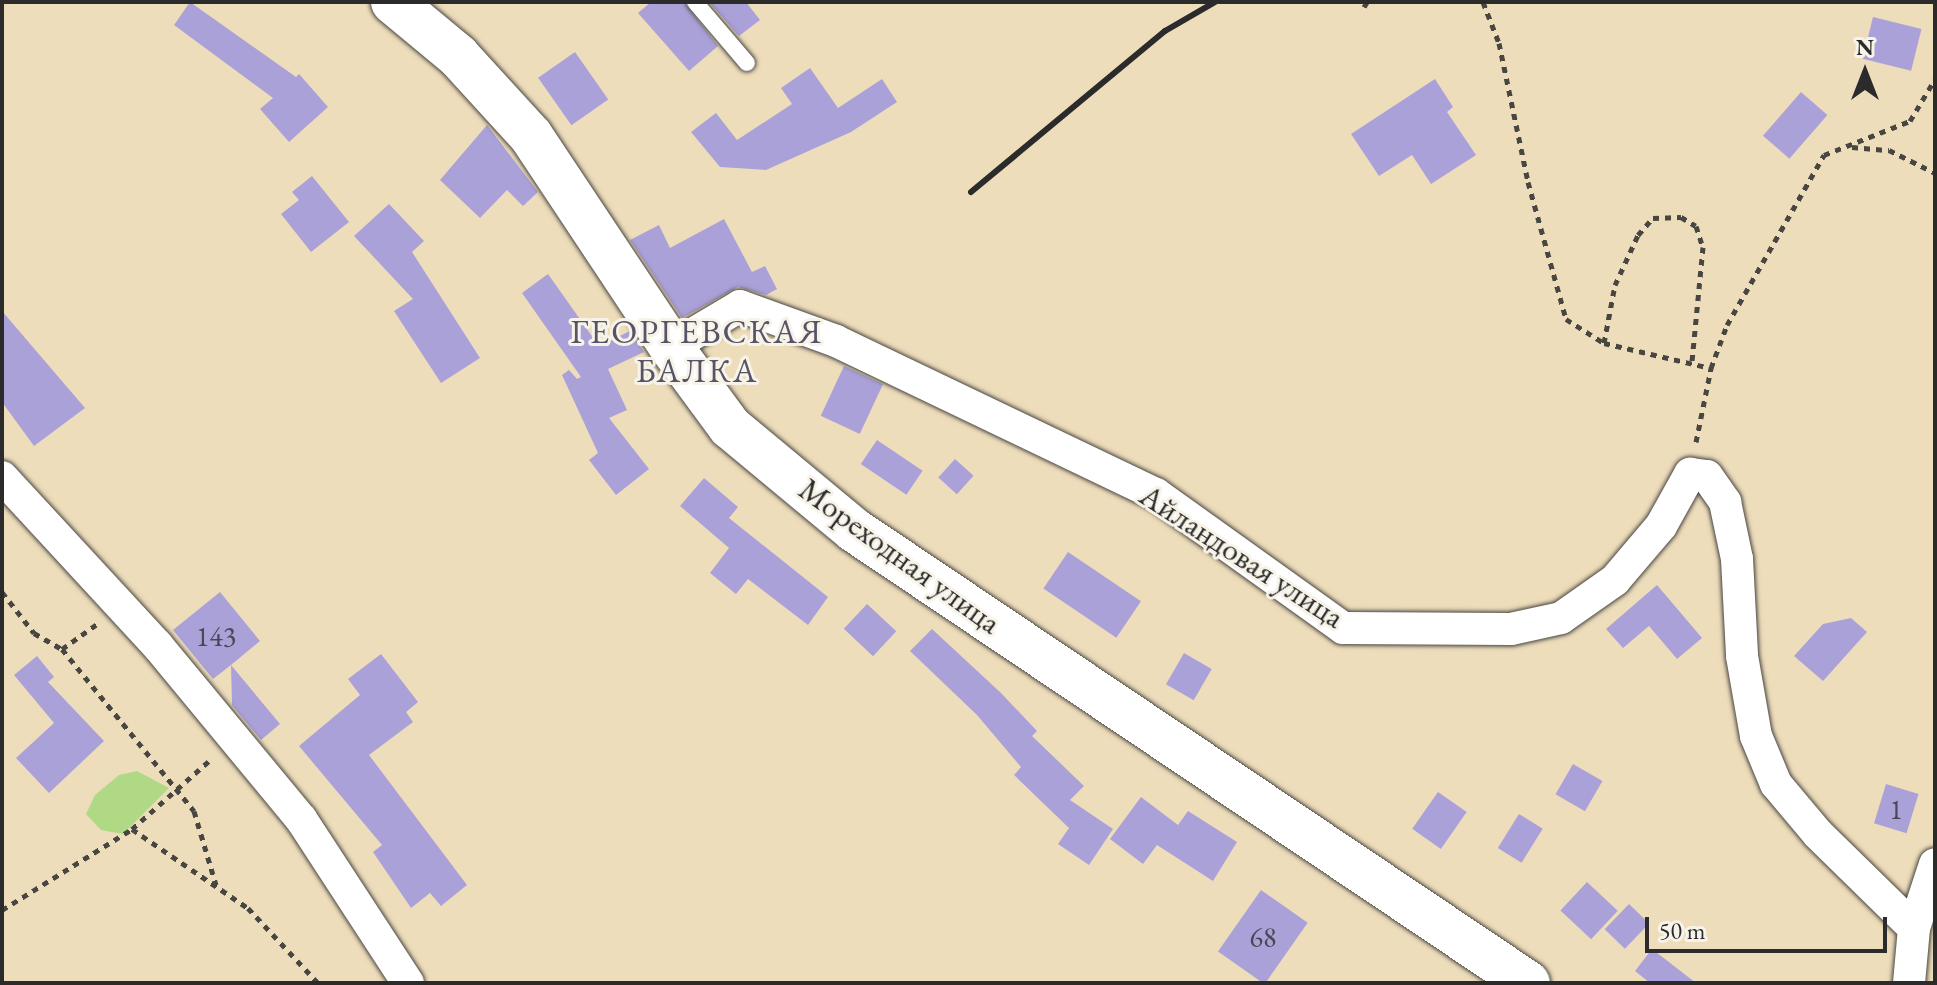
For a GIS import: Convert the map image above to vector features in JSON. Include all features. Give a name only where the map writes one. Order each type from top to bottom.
[{"type":"street","name":"Мореходная улица","points":[[393,2],[458,56],[531,136],[671,347],[730,427],[854,530],[1528,983]]},
{"type":"street","name":"Айландовая улица","points":[[671,347],[740,306],[836,341],[1156,494],[1343,628],[1511,629],[1561,618],[1615,580],[1661,526],[1690,474]]},
{"type":"street","points":[[1690,474],[1707,476],[1725,502],[1737,559],[1742,656],[1756,736],[1776,784],[1818,834],[1914,928]]},
{"type":"street","points":[[2,477],[121,606],[301,819],[408,983]]},
{"type":"street","points":[[1909,983],[1914,928],[1935,864]]},
{"type":"lane","points":[[695,2],[747,63]]},
{"type":"path","points":[[1483,2],[1499,43],[1528,182],[1566,319],[1604,343],[1692,361],[1711,368]]},
{"type":"path","points":[[1690,474],[1711,368],[1727,325],[1824,155],[1910,121],[1935,79]]},
{"type":"path","points":[[1824,155],[1867,146],[1889,150],[1935,173]]},
{"type":"path","points":[[1604,343],[1615,285],[1638,235],[1653,218],[1681,217],[1696,226],[1703,247],[1692,361]]},
{"type":"path","points":[[2,592],[34,633],[62,649],[194,811],[216,885]]},
{"type":"path","points":[[62,649],[121,606]]},
{"type":"path","points":[[2,910],[132,829],[235,739]]},
{"type":"path","points":[[132,829],[248,908],[318,983]]},
{"type":"green space","points":[[137,771],[169,788],[123,834],[101,830],[86,814],[95,795],[119,775]]},
{"type":"building","points":[[190,2],[296,77],[299,74],[328,107],[289,142],[260,109],[273,98],[174,25]]},
{"type":"building","points":[[651,2],[684,2],[718,46],[689,71],[638,13]]},
{"type":"building","points":[[709,2],[746,2],[760,20],[739,36]]},
{"type":"building","points":[[1873,17],[1922,29],[1911,71],[1863,59]]},
{"type":"building","points":[[575,52],[608,100],[571,125],[538,78]]},
{"type":"building","points":[[810,68],[838,108],[882,79],[897,102],[851,132],[766,170],[720,167],[691,132],[716,113],[737,140],[792,104],[781,88]]},
{"type":"building","points":[[1435,79],[1453,107],[1447,112],[1476,155],[1431,184],[1412,155],[1379,176],[1351,134]]},
{"type":"building","points":[[1801,92],[1827,115],[1789,159],[1763,136]]},
{"type":"building","points":[[487,125],[538,192],[523,206],[507,190],[480,218],[440,180]]},
{"type":"building","points":[[312,176],[349,222],[311,252],[281,214],[299,200],[292,192]]},
{"type":"building","points":[[389,204],[424,241],[412,252],[480,358],[441,383],[394,311],[413,299],[354,236]]},
{"type":"building","points":[[724,219],[752,272],[765,266],[777,289],[766,295],[738,287],[682,318],[630,240],[659,225],[670,248]]},
{"type":"building","points":[[548,274],[599,346],[630,331],[644,352],[608,369],[627,410],[609,418],[649,469],[616,495],[589,460],[598,453],[562,375],[569,370],[577,379],[581,377],[522,293]]},
{"type":"building","points":[[2,311],[85,408],[34,446],[2,402]]},
{"type":"building","points":[[844,366],[883,384],[860,434],[821,416]]},
{"type":"building","points":[[877,440],[923,471],[906,495],[861,464]]},
{"type":"building","points":[[955,459],[974,476],[957,494],[938,478]]},
{"type":"building","points":[[704,478],[738,507],[729,518],[828,597],[808,625],[748,579],[736,594],[710,573],[729,548],[680,506]]},
{"type":"building","points":[[1068,552],[1141,601],[1116,638],[1043,588]]},
{"type":"building","points":[[1657,585],[1702,638],[1677,659],[1649,626],[1623,648],[1606,629]]},
{"type":"building","points":[[220,592],[260,641],[213,679],[173,630]]},
{"type":"building","points":[[867,604],[896,631],[873,656],[844,629]]},
{"type":"building","points":[[1851,618],[1867,632],[1823,681],[1794,656],[1823,624]]},
{"type":"building","points":[[932,629],[1001,693],[1037,731],[1032,736],[1084,786],[1070,800],[1113,829],[1089,865],[1058,844],[1069,828],[1014,775],[1021,767],[977,715],[910,651]]},
{"type":"building","points":[[1184,653],[1212,669],[1194,700],[1166,684]]},
{"type":"building","points":[[381,654],[418,702],[406,712],[413,722],[369,755],[467,885],[441,906],[430,893],[411,908],[373,852],[382,845],[299,746],[360,695],[348,679]]},
{"type":"building","points":[[37,656],[54,677],[48,682],[104,741],[49,793],[16,758],[54,723],[14,675]]},
{"type":"building","points":[[231,665],[280,724],[261,740],[232,705]]},
{"type":"building","points":[[1573,764],[1602,781],[1585,811],[1556,794]]},
{"type":"building","points":[[1886,784],[1919,794],[1907,833],[1874,823]]},
{"type":"building","points":[[1438,792],[1467,812],[1441,849],[1412,829]]},
{"type":"building","points":[[1141,797],[1178,825],[1188,811],[1237,842],[1213,881],[1157,845],[1143,864],[1110,839]]},
{"type":"building","points":[[1519,814],[1543,829],[1522,863],[1498,848]]},
{"type":"building","points":[[1587,882],[1618,911],[1591,939],[1560,911]]},
{"type":"building","points":[[1261,890],[1308,923],[1265,983],[1218,951]]},
{"type":"building","points":[[1629,904],[1649,923],[1625,949],[1605,929]]},
{"type":"building","points":[[1652,949],[1696,983],[1650,983],[1635,971]]},
{"type":"railway","points":[[971,192],[1165,31],[1215,2]]},
{"type":"district","name":"ГЕОРГЕВСКАЯ БАЛКА","points":[[697,350]]}]
